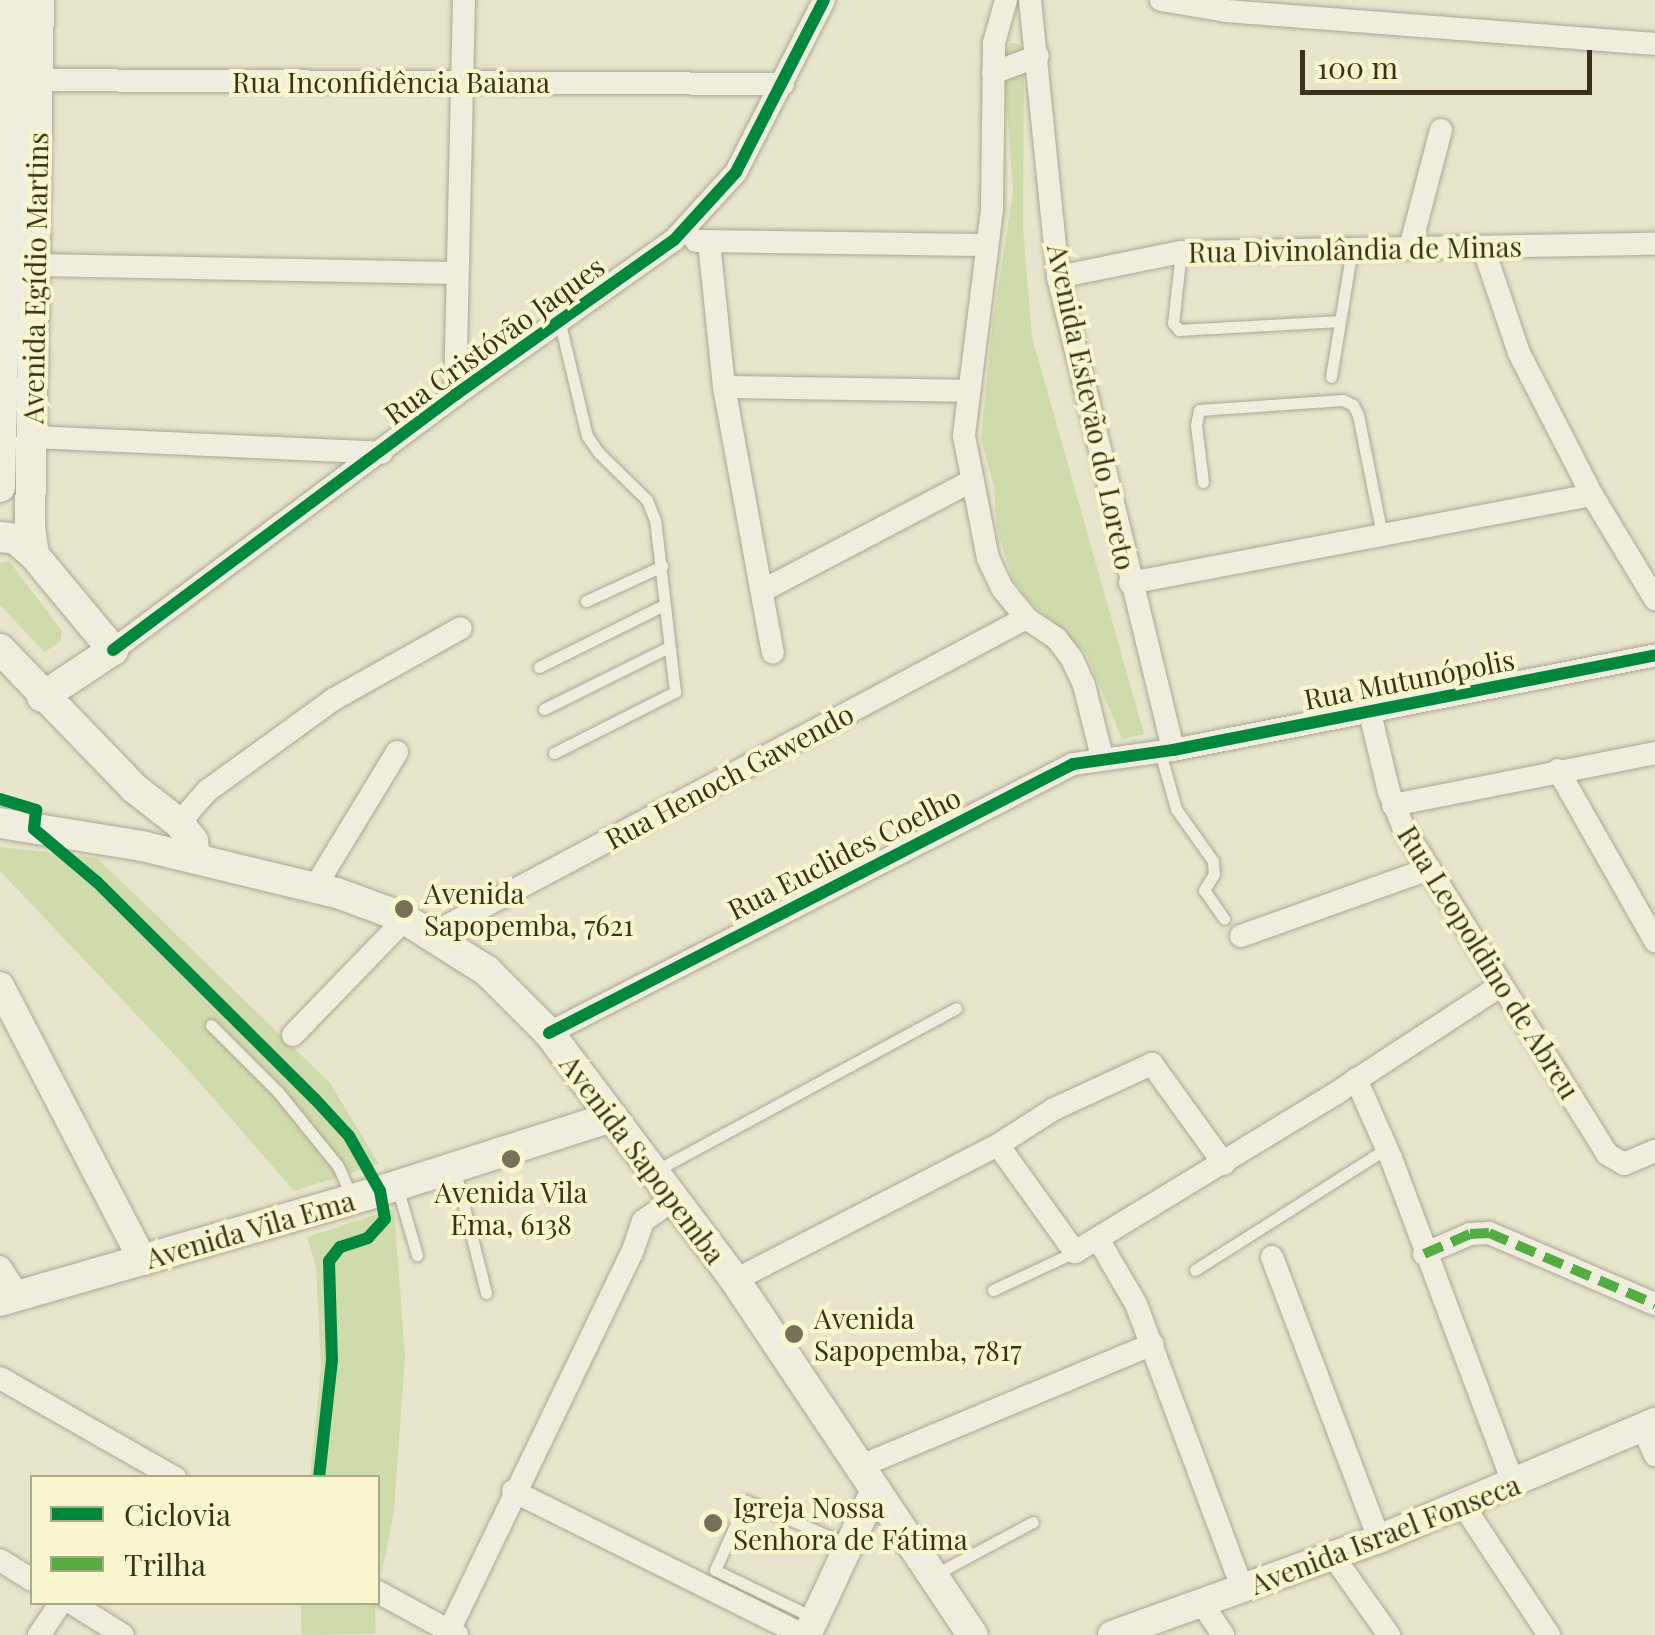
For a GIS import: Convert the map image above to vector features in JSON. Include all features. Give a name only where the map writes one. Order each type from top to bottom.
[{"type":"main road","name":"Avenida Egídio Martins","points":[[11,0],[35,265],[30,525],[34,556]]},
{"type":"main road","name":"Avenida Egídio Martins","points":[[0,487],[16,79],[39,0]]},
{"type":"main road","points":[[0,536],[16,539],[34,556],[113,650]]},
{"type":"main road","points":[[0,649],[42,697],[134,788],[180,823],[192,840],[195,857]]},
{"type":"main road","name":"Rua Cristóvão Jaques","points":[[42,697],[113,650]]},
{"type":"main road","points":[[134,788],[146,826],[142,846]]},
{"type":"main road","name":"Avenida Sapopemba","points":[[0,823],[142,846],[315,887],[418,926],[487,971],[549,1033],[734,1280],[973,1635]]},
{"type":"main road","name":"Avenida Vila Ema","points":[[9,1298],[353,1199],[612,1117]]},
{"type":"street","points":[[455,394],[464,0]]},
{"type":"street","name":"Rua Cristóvão Jaques","points":[[113,650],[382,453],[455,394],[674,240],[736,172],[824,0]]},
{"type":"street","points":[[1006,0],[994,44],[993,187],[964,436],[988,558],[1002,588],[1026,618],[1057,638],[1072,659],[1084,685],[1102,757]]},
{"type":"street","name":"Avenida Estevão do Loreto","points":[[1030,0],[1058,278],[1166,751]]},
{"type":"street","points":[[1161,0],[1226,11],[1655,44]]},
{"type":"street","points":[[992,73],[1038,56]]},
{"type":"street","name":"Rua Inconfidência Baiana","points":[[16,79],[783,84]]},
{"type":"street","points":[[1410,248],[1441,130]]},
{"type":"street","points":[[674,240],[987,245]]},
{"type":"street","points":[[708,242],[724,387],[773,654]]},
{"type":"street","name":"Rua Divinolândia de Minas","points":[[1058,278],[1181,252],[1655,244]]},
{"type":"street","points":[[1482,247],[1519,353],[1592,495],[1648,574],[1655,599]]},
{"type":"street","points":[[35,265],[455,272]]},
{"type":"street","points":[[724,387],[968,391]]},
{"type":"street","points":[[33,437],[382,453]]},
{"type":"street","points":[[762,591],[973,480]]},
{"type":"street","points":[[1130,583],[1592,495]]},
{"type":"street","name":"Rua Henoch Gawendo","points":[[293,1036],[418,926],[1026,618]]},
{"type":"street","points":[[180,823],[208,791],[334,700],[461,628]]},
{"type":"street","name":"Rua Mutunópolis","points":[[1166,751],[1655,655]]},
{"type":"street","name":"Rua Leopoldino de Abreu","points":[[1370,713],[1394,805],[1500,986],[1607,1154],[1624,1164],[1655,1151]]},
{"type":"street","name":"Rua Euclides Coelho","points":[[549,1033],[1073,764],[1166,751]]},
{"type":"street","points":[[315,887],[398,752]]},
{"type":"street","points":[[1394,805],[1655,752]]},
{"type":"street","points":[[1558,770],[1655,941]]},
{"type":"street","points":[[1241,936],[1429,869]]},
{"type":"street","points":[[0,986],[143,1261]]},
{"type":"street","points":[[998,1145],[1076,1252],[1224,1164],[1500,986]]},
{"type":"street","points":[[734,1280],[998,1145],[1054,1108],[1152,1064],[1224,1164]]},
{"type":"street","points":[[1356,1080],[1387,1148],[1514,1485]]},
{"type":"street","points":[[380,1593],[451,1634],[513,1492],[632,1253],[643,1221],[674,1200]]},
{"type":"street","points":[[1424,1254],[1470,1234],[1488,1234],[1655,1304]]},
{"type":"street","points":[[1098,1239],[1136,1304],[1244,1590]]},
{"type":"street","points":[[1272,1257],[1380,1539]]},
{"type":"street","points":[[0,1267],[9,1298]]},
{"type":"street","points":[[513,1492],[711,1579],[808,1630],[850,1544],[868,1477],[1152,1344]]},
{"type":"street","points":[[0,1378],[169,1475]]},
{"type":"street","points":[[1649,1425],[1655,1455]]},
{"type":"street","name":"Avenida Israel Fonseca","points":[[1112,1635],[1380,1539],[1649,1425]]},
{"type":"street","points":[[1463,1505],[1549,1635]]},
{"type":"street","points":[[1333,1556],[1389,1635]]},
{"type":"street","points":[[0,1560],[30,1579]]},
{"type":"street","points":[[39,1635],[59,1605]]},
{"type":"street","points":[[75,1605],[123,1635]]},
{"type":"street","points":[[1202,1605],[1223,1635]]},
{"type":"lane","points":[[1331,377],[1352,249]]},
{"type":"lane","points":[[1181,252],[1173,323],[1179,330],[1340,321]]},
{"type":"lane","points":[[554,753],[674,692],[662,566],[647,500],[598,454],[588,436],[560,320]]},
{"type":"lane","points":[[1204,482],[1196,425],[1199,410],[1343,400],[1353,404],[1358,415],[1382,535]]},
{"type":"lane","points":[[586,601],[662,566]]},
{"type":"lane","points":[[539,667],[664,604]]},
{"type":"lane","points":[[544,708],[667,648]]},
{"type":"lane","points":[[1166,751],[1176,809],[1213,861],[1214,874],[1204,890],[1224,918]]},
{"type":"lane","points":[[654,1172],[956,1008]]},
{"type":"lane","points":[[211,1025],[278,1092],[338,1166],[353,1199]]},
{"type":"lane","points":[[1195,1270],[1387,1148]]},
{"type":"lane","points":[[454,1167],[486,1293]]},
{"type":"lane","points":[[396,1186],[417,1255]]},
{"type":"lane","points":[[994,1290],[1076,1252]]},
{"type":"lane","points":[[711,1579],[746,1502],[850,1544]]},
{"type":"lane","points":[[934,1575],[1033,1522]]},
{"type":"green space","points":[[1011,43],[1019,44],[1024,54],[1023,228],[1032,337],[1144,734],[1122,739],[1086,653],[1027,599],[1013,579],[997,530],[994,486],[981,439],[992,328],[1013,192],[1003,55]]},
{"type":"green space","points":[[9,561],[62,631],[60,642],[44,652],[0,605],[0,563]]},
{"type":"green space","points":[[0,847],[97,858],[330,1083],[379,1164],[294,1191],[186,1067],[0,871]]},
{"type":"green space","points":[[394,1209],[405,1356],[394,1511],[381,1578],[380,1475],[310,1475],[321,1368],[316,1267],[307,1237]]},
{"type":"green space","points":[[301,1605],[375,1605],[376,1634],[302,1635]]},
{"type":"marked path","points":[[1424,1254],[1470,1234],[1489,1233],[1655,1304]]},
{"type":"cycle path","points":[[113,650],[455,395],[674,240],[736,172],[824,0]]},
{"type":"cycle path","points":[[549,1033],[1073,764],[1173,750],[1655,655]]},
{"type":"cycle path","points":[[0,799],[36,810],[34,829],[97,882],[314,1098],[349,1136],[380,1191],[385,1219],[368,1238],[340,1247],[329,1261],[332,1360],[319,1475]]},
{"type":"place","name":"Avenida Sapopemba, 7621","points":[[404,909]]},
{"type":"place","name":"Avenida Vila Ema, 6138","points":[[511,1159]]},
{"type":"place","name":"Avenida Sapopemba, 7817","points":[[794,1334]]},
{"type":"place","name":"Igreja Nossa Senhora de Fátima","points":[[713,1523]]}]
